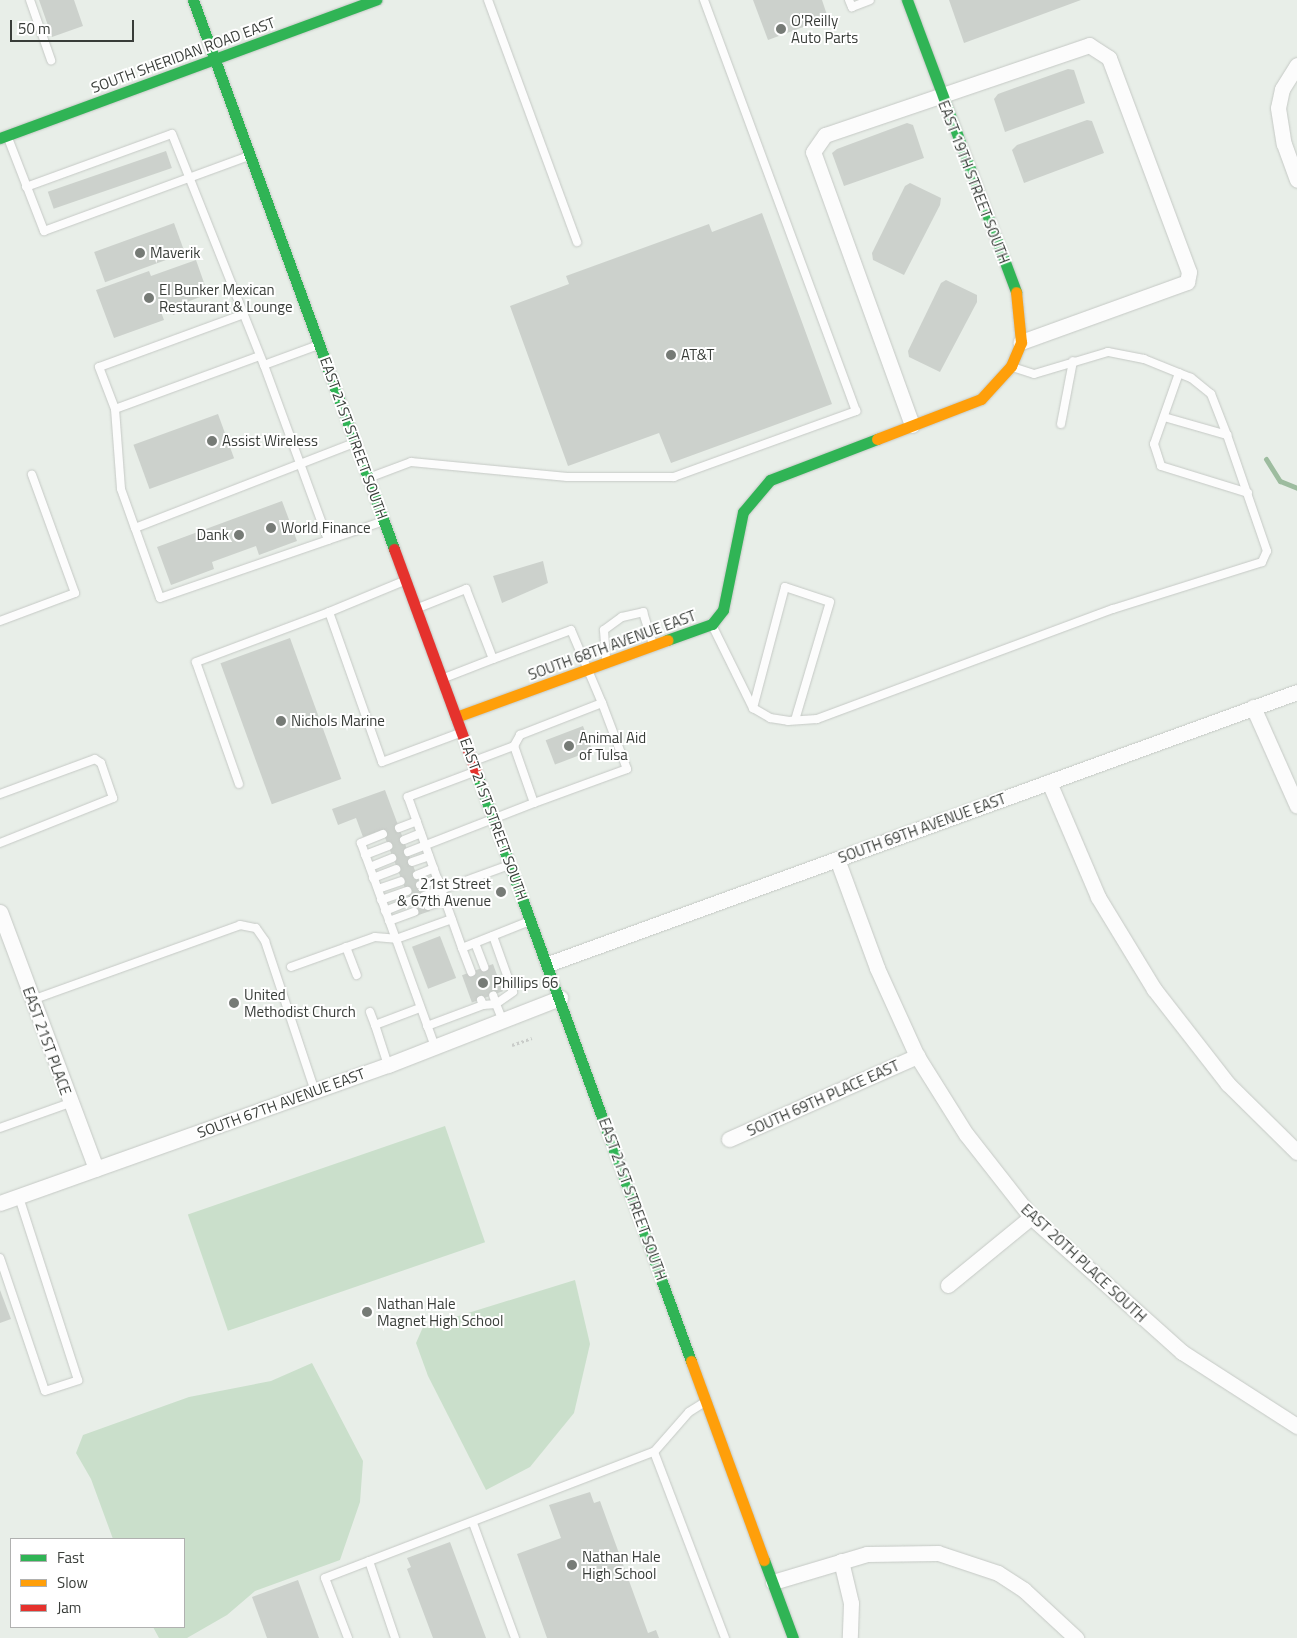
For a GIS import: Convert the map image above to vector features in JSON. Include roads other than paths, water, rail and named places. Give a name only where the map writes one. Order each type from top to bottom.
[{"type":"main road","name":"EAST 21ST STREET SOUTH","points":[[193,0],[548,964],[793,1638]]},
{"type":"main road","name":"SOUTH SHERIDAN ROAD EAST","points":[[3,137],[363,2],[376,0]]},
{"type":"main road","name":"EAST 19TH STREET SOUTH","points":[[907,0],[1017,296],[1021,342],[1011,366]]},
{"type":"main road","name":"SOUTH 68TH AVENUE EAST","points":[[456,718],[712,624],[723,610],[737,531],[751,498],[770,480],[793,469],[981,398],[1011,366]]},
{"type":"street","points":[[912,425],[813,152],[825,135],[1090,45],[1100,49],[1109,58],[1189,272],[1187,282],[1181,286],[1021,342]]},
{"type":"street","points":[[1297,65],[1282,89],[1278,108],[1284,144],[1297,180]]},
{"type":"street","name":"SOUTH 69TH AVENUE EAST","points":[[548,964],[1297,692]]},
{"type":"street","points":[[1253,707],[1297,806]]},
{"type":"street","points":[[1049,782],[1098,897],[1154,989],[1228,1084],[1297,1152]]},
{"type":"street","name":"EAST 20TH PLACE SOUTH","points":[[837,859],[877,968],[917,1056],[966,1134],[1031,1217],[1182,1352],[1297,1426]]},
{"type":"street","name":"EAST 21ST PLACE","points":[[0,912],[70,1103],[96,1168]]},
{"type":"street","name":"SOUTH 67TH AVENUE EAST","points":[[0,1203],[388,1065],[560,998]]},
{"type":"street","name":"SOUTH 69TH PLACE EAST","points":[[729,1139],[917,1056]]},
{"type":"street","points":[[948,1285],[1031,1217]]},
{"type":"street","points":[[773,1582],[841,1561],[892,1552],[938,1553],[962,1558],[998,1573],[1024,1590],[1076,1638]]},
{"type":"street","points":[[841,1561],[851,1603],[850,1638]]},
{"type":"lane","points":[[30,0],[51,60]]},
{"type":"lane","points":[[488,0],[577,242]]},
{"type":"lane","points":[[369,478],[411,462],[566,477],[674,477],[856,411],[704,0]]},
{"type":"lane","points":[[849,0],[852,6],[870,0]]},
{"type":"lane","points":[[26,187],[172,134],[264,365],[328,540]]},
{"type":"lane","points":[[3,137],[44,231],[251,155]]},
{"type":"lane","points":[[244,314],[99,367],[115,409],[121,488],[160,598],[384,521]]},
{"type":"lane","points":[[264,365],[320,344]]},
{"type":"lane","points":[[712,624],[752,708],[770,718],[795,720],[817,718],[1113,609],[1262,562],[1267,551],[1248,493],[1211,394],[1179,373],[1144,359],[1108,352],[1034,374],[1011,366]]},
{"type":"lane","points":[[115,409],[260,356]]},
{"type":"lane","points":[[1061,424],[1073,361]]},
{"type":"lane","points":[[1179,373],[1154,444],[1161,466],[1248,493]]},
{"type":"lane","points":[[1164,417],[1227,435]]},
{"type":"lane","points":[[135,528],[356,443]]},
{"type":"lane","points":[[0,621],[75,593],[32,475]]},
{"type":"lane","points":[[239,784],[196,662],[329,612],[406,580]]},
{"type":"lane","points":[[752,708],[785,587],[830,602],[795,720]]},
{"type":"lane","points":[[416,608],[466,589],[493,659]]},
{"type":"lane","points":[[329,612],[382,762],[462,732]]},
{"type":"lane","points":[[606,663],[604,630],[622,617],[643,612],[653,646]]},
{"type":"lane","points":[[408,852],[627,769],[571,630],[442,679]]},
{"type":"lane","points":[[471,972],[408,797],[514,746],[520,735],[602,703]]},
{"type":"lane","points":[[514,746],[534,803]]},
{"type":"lane","points":[[0,794],[95,760],[101,763],[113,798],[0,843]]},
{"type":"lane","points":[[399,828],[417,821]]},
{"type":"lane","points":[[404,840],[421,833]]},
{"type":"lane","points":[[383,834],[361,843],[435,1047]]},
{"type":"lane","points":[[365,855],[388,846]]},
{"type":"lane","points":[[412,862],[429,856]]},
{"type":"lane","points":[[370,867],[392,858]]},
{"type":"lane","points":[[424,896],[511,864]]},
{"type":"lane","points":[[416,875],[434,868]]},
{"type":"lane","points":[[373,878],[396,869]]},
{"type":"lane","points":[[420,885],[438,879]]},
{"type":"lane","points":[[378,889],[401,881]]},
{"type":"lane","points":[[381,900],[407,891]]},
{"type":"lane","points":[[428,906],[445,900]]},
{"type":"lane","points":[[385,911],[410,901]]},
{"type":"lane","points":[[389,921],[414,912]]},
{"type":"lane","points":[[291,967],[375,937],[396,939],[452,919]]},
{"type":"lane","points":[[462,948],[532,921]]},
{"type":"lane","points":[[32,1000],[240,924],[256,928],[264,941],[315,1091]]},
{"type":"lane","points":[[427,1026],[482,1002],[496,1004],[513,992],[493,936]]},
{"type":"lane","points":[[475,943],[484,967]]},
{"type":"lane","points":[[346,947],[357,975]]},
{"type":"lane","points":[[493,995],[503,1021]]},
{"type":"lane","points":[[375,1025],[420,1008]]},
{"type":"lane","points":[[370,1012],[388,1065]]},
{"type":"lane","points":[[0,1128],[70,1103]]},
{"type":"lane","points":[[0,1258],[45,1391],[78,1380],[19,1197]]},
{"type":"lane","points":[[348,1638],[325,1578],[473,1523],[654,1452],[689,1412],[707,1401]]},
{"type":"lane","points":[[654,1452],[725,1638]]},
{"type":"lane","points":[[473,1523],[514,1638]]},
{"type":"lane","points":[[369,1561],[395,1638]]},
{"type":"waterway","points":[[1266,459],[1280,481],[1297,488]]},
{"type":"place","name":"O'Reilly Auto Parts","points":[[781,29]]},
{"type":"place","name":"Maverik","points":[[140,253]]},
{"type":"place","name":"El Bunker Mexican Restaurant & Lounge","points":[[149,298]]},
{"type":"place","name":"AT&T","points":[[671,355]]},
{"type":"place","name":"Assist Wireless","points":[[212,441]]},
{"type":"place","name":"World Finance","points":[[271,528]]},
{"type":"place","name":"Dank","points":[[239,535]]},
{"type":"place","name":"Nichols Marine","points":[[281,721]]},
{"type":"place","name":"Animal Aid of Tulsa","points":[[569,746]]},
{"type":"place","name":"21st Street & 67th Avenue","points":[[501,892]]},
{"type":"place","name":"Phillips 66","points":[[483,983]]},
{"type":"place","name":"United Methodist Church","points":[[234,1003]]},
{"type":"place","name":"Nathan Hale Magnet High School","points":[[367,1312]]},
{"type":"place","name":"Nathan Hale High School","points":[[572,1565]]}]
